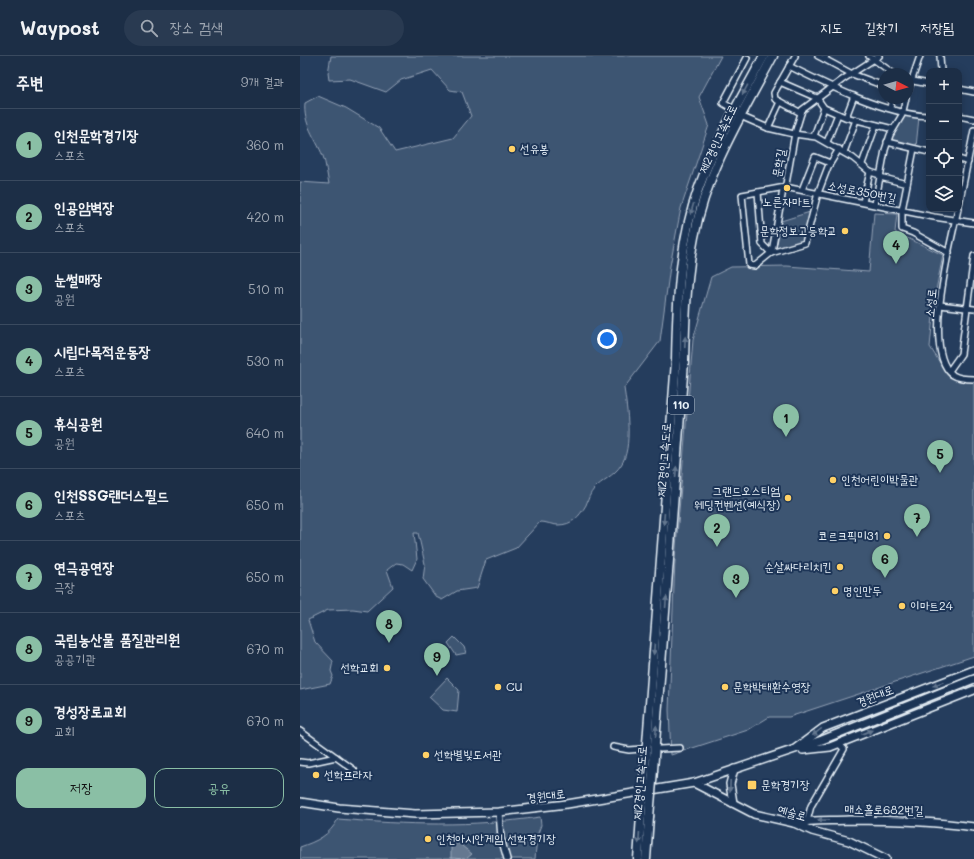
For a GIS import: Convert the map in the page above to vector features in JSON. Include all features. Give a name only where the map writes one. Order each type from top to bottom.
[{"type":"highway","name":"제2경인고속도로","points":[[649,770],[676,362],[677,313],[686,236],[691,213],[706,170],[718,142],[764,56]]},
{"type":"highway","name":"제2경인고속도로","points":[[638,859],[645,816],[684,362],[686,299],[694,237],[699,214],[722,154],[773,56]]},
{"type":"highway","name":"제2경인고속도로","points":[[645,816],[646,859]]},
{"type":"main road","name":"경원대로","points":[[789,752],[823,728],[974,670]]},
{"type":"main road","name":"경원대로","points":[[300,802],[340,808],[415,814],[499,812],[568,804],[694,783],[822,740],[974,679]]},
{"type":"main road","name":"경원대로","points":[[789,752],[830,747],[974,690]]},
{"type":"main road","points":[[733,803],[730,784],[734,769]]},
{"type":"main road","name":"예술로","points":[[694,783],[754,814],[794,823],[812,831],[849,841],[886,859]]},
{"type":"main road","name":"매소홀로682번길","points":[[794,823],[807,821],[920,821],[974,827]]},
{"type":"street","points":[[794,56],[774,93],[775,99],[801,113]]},
{"type":"street","points":[[818,56],[825,58],[852,74],[878,84]]},
{"type":"street","points":[[869,56],[885,68]]},
{"type":"street","name":"문학길","points":[[771,253],[785,187],[794,134],[801,113],[817,98],[832,87],[879,56]]},
{"type":"street","points":[[914,69],[920,56]]},
{"type":"street","points":[[940,56],[941,68]]},
{"type":"street","points":[[728,106],[723,103],[747,58]]},
{"type":"street","points":[[789,66],[854,96],[903,113],[926,116]]},
{"type":"street","points":[[914,81],[926,83]]},
{"type":"street","points":[[780,82],[817,98],[824,108],[838,114],[893,129]]},
{"type":"street","points":[[962,90],[974,92]]},
{"type":"street","points":[[846,117],[854,96]]},
{"type":"street","points":[[768,128],[780,102]]},
{"type":"street","points":[[890,108],[891,104]]},
{"type":"street","points":[[875,204],[887,142],[903,113],[905,104]]},
{"type":"street","points":[[814,136],[824,108]]},
{"type":"street","points":[[827,142],[838,114]]},
{"type":"street","points":[[962,117],[974,120]]},
{"type":"street","points":[[745,118],[768,128],[794,134],[814,136],[827,142],[862,164],[870,172],[907,184]]},
{"type":"street","name":"소성로350번길","points":[[771,253],[805,243],[818,193],[830,163],[841,151],[856,120]]},
{"type":"street","points":[[862,164],[876,125]]},
{"type":"street","points":[[962,191],[974,130]]},
{"type":"street","points":[[887,142],[926,151]]},
{"type":"street","name":"소성로350번길","points":[[914,149],[902,210],[902,229],[913,233],[949,253]]},
{"type":"street","points":[[802,190],[815,157],[830,163]]},
{"type":"street","points":[[962,160],[968,162]]},
{"type":"street","points":[[863,202],[870,172]]},
{"type":"street","points":[[758,192],[762,244],[771,253],[755,266],[749,265],[742,195],[758,192],[785,187]]},
{"type":"street","name":"소성로350번길","points":[[785,187],[974,223]]},
{"type":"street","name":"소성로","points":[[949,371],[940,353],[938,345],[940,305],[957,212]]},
{"type":"street","points":[[974,256],[961,354],[949,371],[958,378],[974,379]]},
{"type":"street","points":[[940,305],[974,309]]},
{"type":"street","points":[[300,731],[354,770]]},
{"type":"street","points":[[807,821],[811,806],[844,749],[838,743]]},
{"type":"street","points":[[613,747],[629,750],[641,749]]},
{"type":"street","points":[[660,749],[680,748]]},
{"type":"street","points":[[300,762],[308,763],[336,757]]},
{"type":"street","points":[[499,812],[501,838],[507,859]]},
{"type":"shaded area","points":[[331,56],[721,56],[699,97],[709,125],[681,208],[670,266],[660,341],[624,388],[628,417],[628,438],[625,458],[621,465],[615,472],[597,486],[575,520],[563,525],[540,522],[516,548],[486,560],[477,588],[457,591],[442,600],[436,597],[423,579],[425,564],[418,533],[414,533],[417,559],[412,570],[403,564],[396,563],[387,570],[393,587],[367,611],[353,609],[328,610],[308,620],[315,642],[333,661],[331,671],[333,676],[330,684],[300,690],[300,182],[329,184],[323,156],[308,124],[305,103],[318,96],[346,108],[379,128],[395,152],[453,138],[471,116],[462,92],[450,90],[432,70],[401,80],[386,92],[350,79],[329,80],[328,73]]},
{"type":"shaded area","points":[[904,116],[919,117],[916,147],[890,141]]},
{"type":"shaded area","points":[[810,212],[805,241],[774,250],[781,221]]},
{"type":"shaded area","points":[[874,213],[897,214],[895,232],[943,255],[935,295],[930,347],[949,377],[974,380],[974,656],[789,717],[769,717],[748,730],[671,755],[669,710],[675,560],[693,340],[711,277],[731,267],[787,266],[869,272]]},
{"type":"shaded area","points":[[454,637],[464,647],[466,653],[456,655],[448,643]]},
{"type":"shaded area","points":[[447,678],[459,690],[457,712],[443,710],[429,697]]},
{"type":"shaded area","name":"인천아시안게임 선학경기장","points":[[540,817],[541,825],[537,836],[535,859],[300,859],[300,847],[327,834],[338,819],[414,824],[464,824]]},
{"type":"shaded area","points":[[458,840],[462,840],[462,846],[472,854],[466,859],[451,858],[451,847]]},
{"type":"place","name":"선유봉","points":[[512,149]]},
{"type":"place","name":"노른자마트","points":[[787,188]]},
{"type":"place","name":"문학정보고등학교","points":[[845,231]]},
{"type":"place","name":"시립다목적운동장","points":[[896,264]]},
{"type":"place","name":"인천문학경기장","points":[[786,437]]},
{"type":"place","name":"휴식공원","points":[[940,473]]},
{"type":"place","name":"인천어린이박물관","points":[[833,480]]},
{"type":"place","name":"그랜드오스티엄 웨딩컨벤션(예식장)","points":[[788,498]]},
{"type":"place","name":"코르크픽미31","points":[[887,536]]},
{"type":"place","name":"연극공연장","points":[[917,537]]},
{"type":"place","name":"인공암벽장","points":[[717,547]]},
{"type":"place","name":"순살싸다리치킨","points":[[840,567]]},
{"type":"place","name":"인천SSG랜더스필드","points":[[885,578]]},
{"type":"place","name":"명인만두","points":[[835,591]]},
{"type":"place","name":"눈썰매장","points":[[736,598]]},
{"type":"place","name":"이마트24","points":[[902,606]]},
{"type":"place","name":"국립농산물 품질관리원","points":[[389,643]]},
{"type":"place","name":"선학교회","points":[[387,668]]},
{"type":"place","name":"경성장로교회","points":[[437,676]]},
{"type":"place","name":"CU","points":[[498,687]]},
{"type":"place","name":"문학박태환수영장","points":[[725,687]]},
{"type":"place","name":"선학별빛도서관","points":[[426,755]]},
{"type":"place","name":"선학프라자","points":[[316,775]]},
{"type":"place","name":"문학경기장","points":[[752,785]]},
{"type":"place","name":"인천아시안게임 선학경기장","points":[[428,839]]}]
